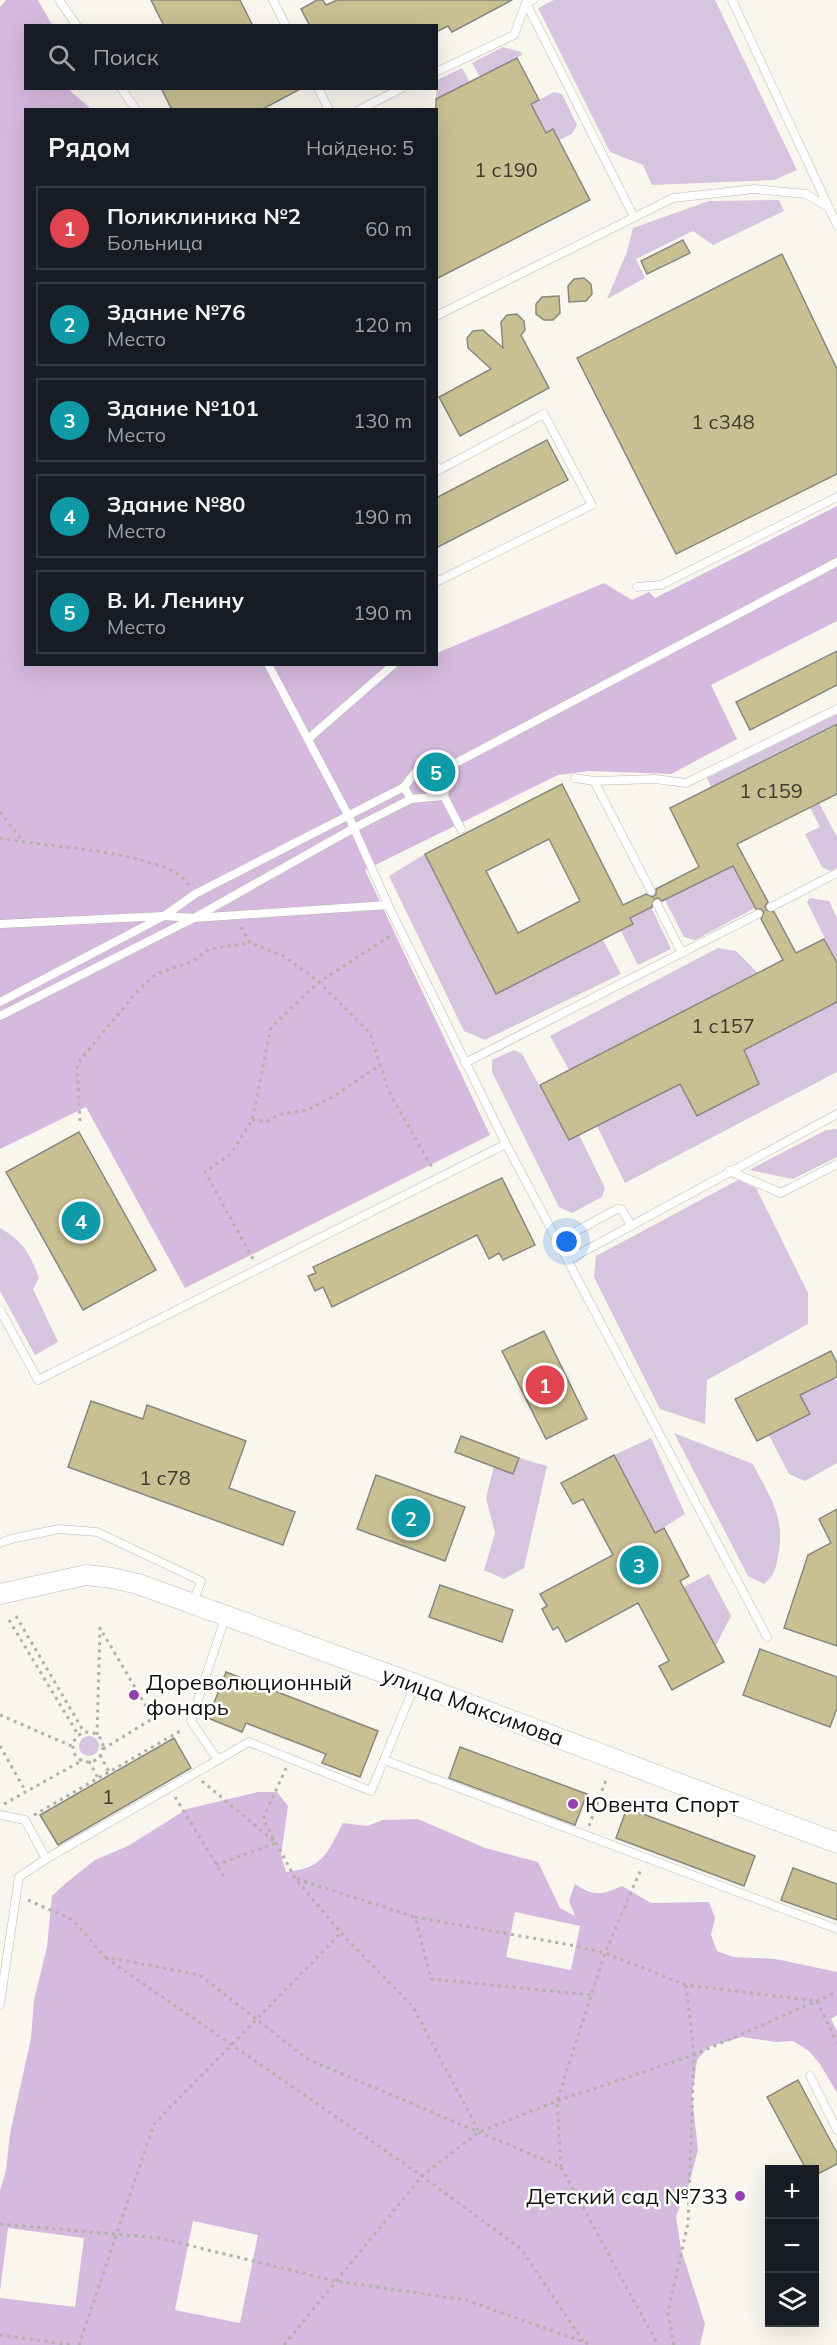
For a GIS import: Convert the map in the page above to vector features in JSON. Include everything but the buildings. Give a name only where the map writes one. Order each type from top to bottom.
[{"type":"street","name":"улица Максимова","points":[[0,1594],[86,1575],[138,1584],[415,1684],[837,1843]]},
{"type":"street","points":[[8,1613],[29,1588]]},
{"type":"lane","points":[[59,0],[76,24]]},
{"type":"lane","points":[[732,0],[837,225]]},
{"type":"lane","points":[[275,1],[285,24]]},
{"type":"lane","points":[[529,2],[634,217]]},
{"type":"lane","points":[[438,71],[514,35],[529,2]]},
{"type":"lane","points":[[122,90],[135,108]]},
{"type":"lane","points":[[319,90],[328,108]]},
{"type":"lane","points":[[363,108],[398,90]]},
{"type":"lane","points":[[438,315],[673,198],[754,189],[806,194],[828,207]]},
{"type":"lane","points":[[438,468],[439,470],[544,414],[592,505],[438,581]]},
{"type":"lane","points":[[637,587],[661,585],[837,497]]},
{"type":"lane","points":[[0,1002],[164,915],[195,894],[404,787],[421,765],[450,766],[837,562]]},
{"type":"lane","points":[[269,666],[348,815],[388,905],[506,1144],[767,1637]]},
{"type":"lane","points":[[308,739],[392,666]]},
{"type":"lane","points":[[575,778],[594,782],[655,779],[686,783],[837,709]]},
{"type":"lane","points":[[450,766],[444,796],[461,829]]},
{"type":"lane","points":[[594,782],[651,891]]},
{"type":"lane","points":[[404,787],[411,799]]},
{"type":"lane","points":[[0,1016],[194,918],[354,828],[411,799],[444,796]]},
{"type":"lane","points":[[771,907],[837,873]]},
{"type":"lane","points":[[657,904],[682,952]]},
{"type":"lane","points":[[0,924],[164,915],[194,918],[388,905]]},
{"type":"lane","points":[[465,1063],[758,914]]},
{"type":"lane","points":[[568,1260],[837,1114]]},
{"type":"lane","points":[[0,1310],[38,1380],[506,1144]]},
{"type":"lane","points":[[729,1172],[781,1192],[837,1164]]},
{"type":"lane","points":[[558,1241],[617,1209],[621,1209],[632,1226]]},
{"type":"lane","points":[[0,1544],[11,1539],[59,1529],[97,1532],[201,1581],[193,1604]]},
{"type":"lane","points":[[218,1760],[192,1722],[226,1616]]},
{"type":"lane","points":[[0,2004],[19,1877],[46,1859],[249,1742],[371,1791],[415,1684]]},
{"type":"lane","points":[[384,1760],[837,1929]]},
{"type":"lane","points":[[0,1815],[25,1820],[46,1859]]},
{"type":"lane","points":[[810,2076],[837,2130]]},
{"type":"path","points":[[0,812],[24,843]]},
{"type":"path","points":[[0,838],[124,856],[158,864],[185,878],[195,894]]},
{"type":"path","points":[[234,915],[250,944]]},
{"type":"path","points":[[258,1269],[205,1172],[231,1154],[252,1120],[271,1027],[319,982],[400,929]]},
{"type":"path","points":[[80,1121],[77,1064],[134,995],[156,974],[193,961],[208,950],[250,944],[284,956],[319,982],[370,1033],[389,1092],[438,1178]]},
{"type":"path","points":[[252,1120],[268,1121],[278,1114],[307,1110],[331,1098],[380,1065]]},
{"type":"path","points":[[8,1613],[84,1732],[97,1735],[102,1741],[103,1749]]},
{"type":"path","points":[[8,1613],[79,1736]]},
{"type":"path","points":[[97,1735],[100,1628],[153,1718]]},
{"type":"path","points":[[25,1820],[192,1722],[173,1706],[103,1749],[100,1755],[89,1761],[76,1755],[74,1747],[79,1736],[84,1732]]},
{"type":"path","points":[[0,1715],[74,1747]]},
{"type":"path","points":[[0,1746],[26,1792]]},
{"type":"path","points":[[100,1755],[109,1772]]},
{"type":"path","points":[[290,1759],[263,1819],[295,1878],[341,1933],[413,2007],[479,2132]]},
{"type":"path","points":[[0,1807],[83,1760]]},
{"type":"path","points":[[89,1761],[98,1778]]},
{"type":"path","points":[[194,1774],[276,1844]]},
{"type":"path","points":[[586,1835],[606,1780]]},
{"type":"path","points":[[170,1788],[225,1878]]},
{"type":"path","points":[[216,1865],[276,1844]]},
{"type":"path","points":[[646,1858],[605,1953],[557,2101],[561,2167],[658,2345]]},
{"type":"path","points":[[295,1878],[415,1917],[605,1953],[686,1985],[817,2001]]},
{"type":"path","points":[[16,1894],[73,1920],[105,1957],[422,2176],[521,2249],[582,2341]]},
{"type":"path","points":[[415,1917],[431,1979],[591,1995]]},
{"type":"path","points":[[80,2345],[154,2124],[341,1933]]},
{"type":"path","points":[[105,1957],[200,1975],[307,2059],[561,2167]]},
{"type":"path","points":[[674,2345],[668,2312],[688,2223],[694,2055],[686,1985]]},
{"type":"path","points":[[284,2345],[422,2176],[479,2132],[557,2101],[694,2055],[837,1992]]},
{"type":"path","points":[[817,2001],[837,2043]]},
{"type":"path","points":[[0,2224],[159,2238],[335,2280],[466,2300],[592,2345]]},
{"type":"path","points":[[0,2335],[72,2345]]},
{"type":"shaded area","points":[[6,0],[38,0],[51,24],[24,24],[24,90],[69,90],[90,108],[24,108],[24,666],[438,666],[438,653],[604,583],[632,600],[649,592],[655,598],[837,506],[837,621],[711,685],[737,739],[671,774],[589,771],[558,775],[365,870],[490,1135],[185,1288],[86,1107],[0,1149],[0,7]]},
{"type":"shaded area","points":[[554,0],[715,0],[797,170],[774,180],[652,185],[643,165],[610,152],[538,8]]},
{"type":"shaded area","points":[[503,47],[521,52],[522,55],[480,77],[472,63]]},
{"type":"shaded area","points":[[462,68],[470,82],[436,99],[438,80]]},
{"type":"shaded area","points":[[554,92],[562,94],[577,125],[572,134],[559,140],[553,129],[546,133],[531,104]]},
{"type":"shaded area","points":[[779,200],[784,211],[713,245],[693,231],[636,259],[645,278],[607,299],[627,252],[633,228],[709,201]]},
{"type":"shaded area","points":[[837,714],[837,724],[711,787],[707,778]]},
{"type":"shaded area","points":[[819,803],[837,837],[837,868],[830,871],[822,867],[805,834],[820,827],[810,808]]},
{"type":"shaded area","points":[[425,854],[496,994],[603,940],[621,974],[485,1040],[464,1031],[389,876]]},
{"type":"shaded area","points":[[733,866],[755,908],[695,940],[684,937],[665,900]]},
{"type":"shaded area","points":[[810,898],[829,901],[837,918],[837,963],[807,902]]},
{"type":"shaded area","points":[[651,907],[671,949],[638,965],[621,931],[633,924],[630,918]]},
{"type":"shaded area","points":[[718,948],[736,951],[758,973],[569,1070],[550,1036]]},
{"type":"shaded area","points":[[837,1002],[837,1072],[625,1183],[597,1126],[680,1084],[759,1084],[744,1050]]},
{"type":"shaded area","points":[[514,1050],[522,1054],[569,1139],[579,1135],[605,1188],[602,1197],[572,1213],[559,1207],[492,1072],[492,1060]]},
{"type":"shaded area","points":[[837,1129],[837,1157],[793,1179],[749,1170],[826,1130]]},
{"type":"shaded area","points":[[738,1180],[756,1188],[808,1293],[808,1324],[707,1380],[705,1424],[660,1409],[594,1277],[596,1256]]},
{"type":"shaded area","points":[[0,1228],[20,1243],[32,1262],[39,1278],[33,1289],[58,1342],[35,1355],[0,1291]]},
{"type":"shaded area","points":[[834,1378],[837,1381],[837,1463],[805,1481],[789,1474],[769,1435],[810,1414],[800,1395]]},
{"type":"shaded area","points":[[674,1433],[753,1464],[775,1508],[780,1530],[775,1569],[764,1584],[748,1576]]},
{"type":"shaded area","points":[[651,1438],[685,1514],[655,1533],[614,1455]]},
{"type":"shaded area","points":[[519,1458],[547,1466],[524,1568],[504,1579],[484,1570],[495,1533],[486,1498],[494,1466],[513,1473]]},
{"type":"shaded area","points":[[709,1574],[731,1616],[715,1647],[684,1587]]},
{"type":"shaded area","points":[[85,1736],[93,1736],[99,1742],[99,1750],[93,1756],[85,1756],[79,1750],[79,1742]]},
{"type":"shaded area","points":[[258,1792],[277,1792],[288,1806],[281,1855],[286,1872],[317,1863],[328,1851],[343,1823],[367,1826],[383,1820],[418,1819],[485,1848],[538,1862],[560,1908],[575,1916],[569,1901],[575,1884],[593,1893],[609,1891],[622,1886],[651,1903],[709,1902],[715,1918],[711,1935],[717,1951],[733,1957],[776,1959],[837,1972],[837,2015],[831,2019],[837,2031],[837,2093],[820,2064],[809,2051],[793,2041],[776,2042],[742,2037],[708,2047],[697,2060],[692,2096],[698,2150],[689,2184],[676,2216],[681,2249],[705,2324],[700,2345],[0,2345],[0,2298],[75,2307],[84,2238],[8,2228],[0,2291],[0,2191],[31,2038],[34,2000],[47,1947],[52,1896],[95,1860],[128,1846],[187,1809]],"holes":[[[515,1912],[580,1926],[571,1970],[506,1957]],[[193,2221],[258,2235],[240,2323],[175,2310]]]},
{"type":"place","name":"В. И. Ленину","points":[[436,772]]},
{"type":"place","name":"Здание №80","points":[[81,1221]]},
{"type":"place","name":"Поликлиника №2","points":[[545,1385]]},
{"type":"place","name":"Здание №76","points":[[411,1518]]},
{"type":"place","name":"Здание №101","points":[[639,1565]]},
{"type":"place","name":"Дореволюционный фонарь","points":[[134,1695]]},
{"type":"place","name":"Ювента Спорт","points":[[573,1804]]},
{"type":"place","name":"Детский сад №733","points":[[740,2196]]}]
